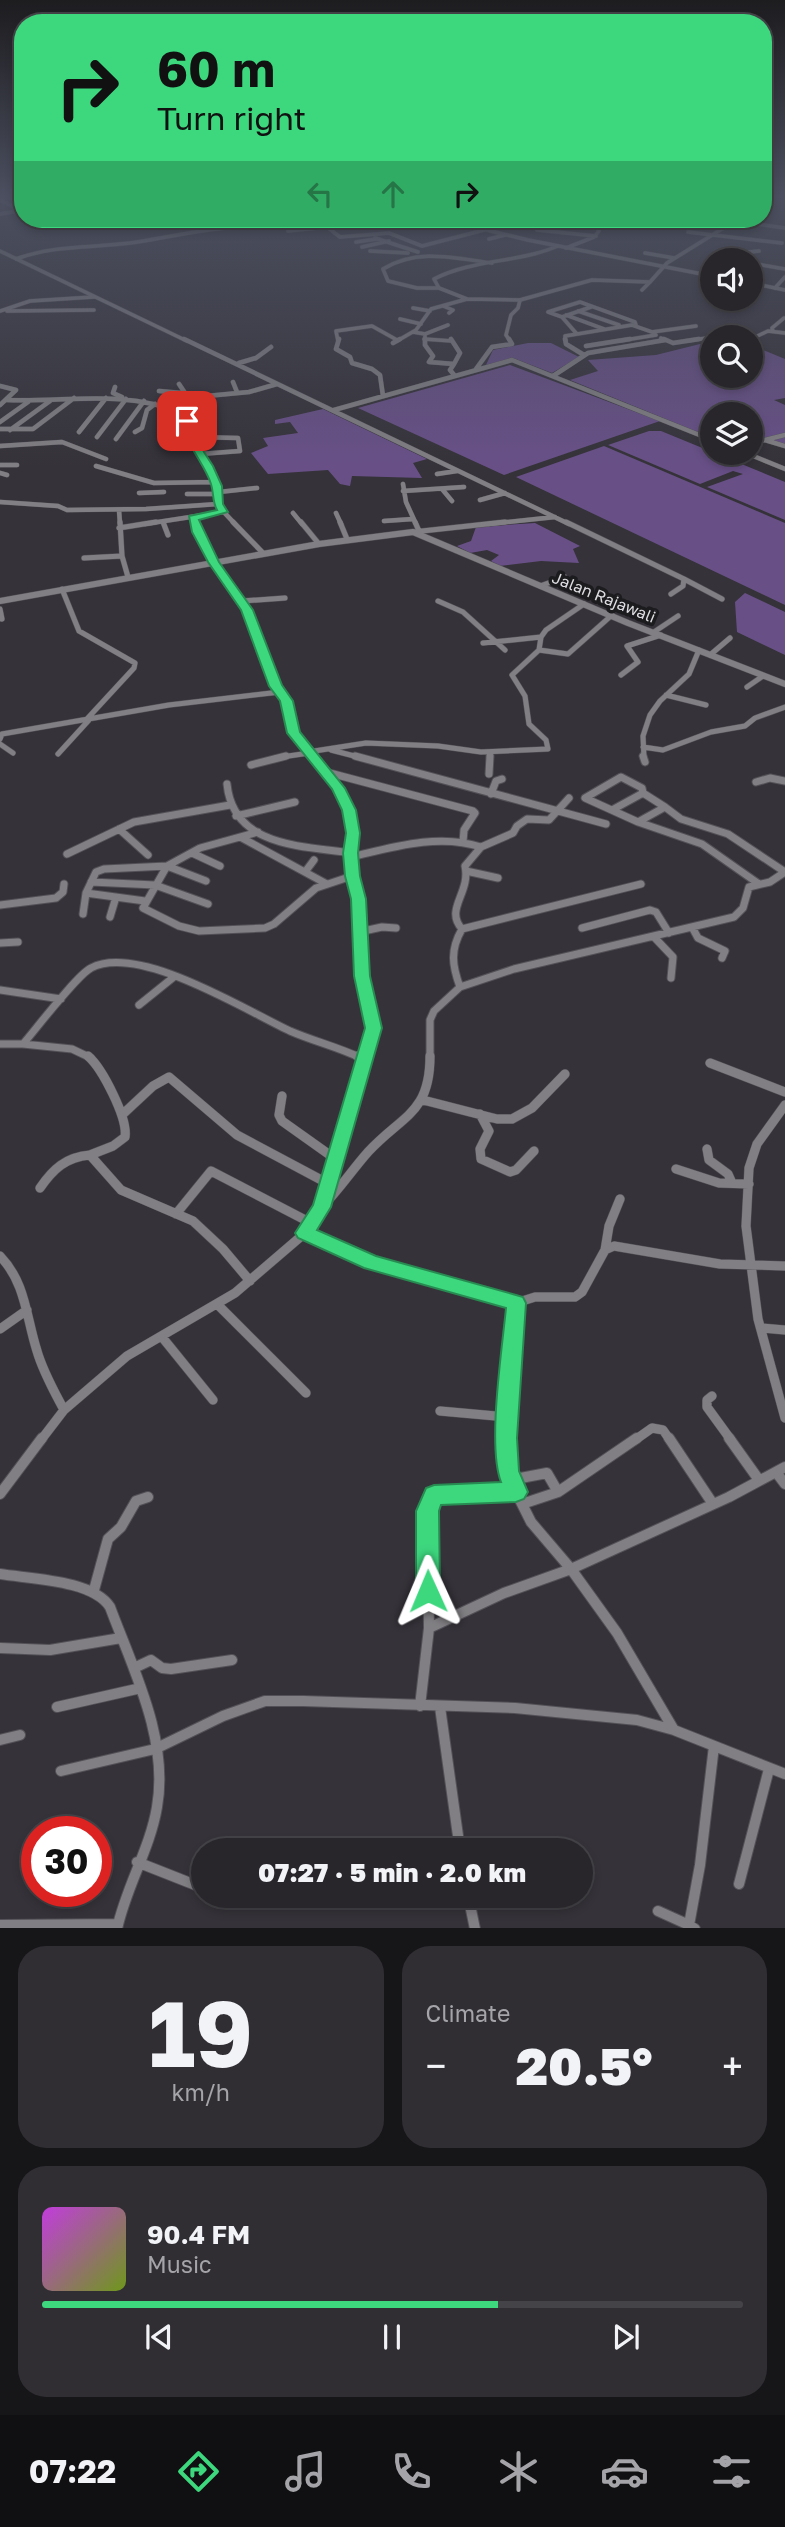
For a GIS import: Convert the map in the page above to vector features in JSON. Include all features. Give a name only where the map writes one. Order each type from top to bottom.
[{"type":"street","points":[[75,287],[722,598]]},
{"type":"street","points":[[408,287],[439,288],[467,299]]},
{"type":"street","points":[[408,287],[420,294]]},
{"type":"street","points":[[383,396],[384,383],[374,369],[352,363],[350,357],[336,349],[339,339],[336,331],[370,326],[395,341],[414,332],[430,311],[442,306],[467,299],[520,300],[567,287]]},
{"type":"street","points":[[642,290],[645,287]]},
{"type":"street","points":[[770,287],[785,290]]},
{"type":"street","points":[[0,311],[30,301],[97,297]]},
{"type":"street","points":[[476,370],[487,358],[492,347],[512,344],[506,335],[511,315],[518,308],[520,300]]},
{"type":"street","points":[[605,329],[548,312],[580,302],[635,322],[673,344],[700,339]]},
{"type":"street","points":[[442,306],[453,310],[449,313]]},
{"type":"street","points":[[564,316],[591,307]]},
{"type":"street","points":[[414,308],[430,311]]},
{"type":"street","points":[[0,311],[94,310]]},
{"type":"street","points":[[578,311],[623,327]]},
{"type":"street","points":[[564,316],[576,333]]},
{"type":"street","points":[[773,331],[772,328],[784,318]]},
{"type":"street","points":[[400,319],[421,324]]},
{"type":"street","points":[[425,336],[448,325]]},
{"type":"street","points":[[584,355],[566,343],[565,335],[636,325]]},
{"type":"street","points":[[595,352],[586,345],[696,326]]},
{"type":"street","points":[[763,335],[773,331],[785,333]]},
{"type":"street","points":[[414,332],[451,339],[460,353],[450,370],[455,376]]},
{"type":"street","points":[[425,336],[425,345],[433,353],[429,362],[454,364]]},
{"type":"street","points":[[553,376],[584,355],[670,337]]},
{"type":"street","points":[[238,364],[256,358],[271,347]]},
{"type":"street","points":[[334,411],[512,360],[700,435]]},
{"type":"street","points":[[233,382],[237,393]]},
{"type":"street","points":[[179,384],[185,393]]},
{"type":"street","points":[[159,391],[185,393],[196,397],[257,391],[277,384]]},
{"type":"street","points":[[0,386],[16,389],[3,402]]},
{"type":"street","points":[[115,387],[113,393],[125,399]]},
{"type":"street","points":[[3,402],[94,397],[145,401],[185,413]]},
{"type":"street","points":[[0,422],[27,402],[94,397]]},
{"type":"street","points":[[185,413],[196,397]]},
{"type":"street","points":[[0,429],[33,429],[74,398]]},
{"type":"street","points":[[79,432],[106,398]]},
{"type":"street","points":[[97,437],[125,399]]},
{"type":"street","points":[[9,430],[50,401]]},
{"type":"street","points":[[116,439],[145,401]]},
{"type":"street","points":[[135,432],[142,428],[147,410],[155,404]]},
{"type":"street","points":[[185,413],[200,454],[209,466],[219,493],[218,504],[263,553]]},
{"type":"street","points":[[9,415],[47,419]]},
{"type":"street","points":[[765,440],[785,435]]},
{"type":"street","points":[[194,437],[238,438],[240,451],[200,454]]},
{"type":"street","points":[[765,440],[785,446]]},
{"type":"street","points":[[0,446],[62,442],[106,459]]},
{"type":"street","points":[[763,460],[785,469]]},
{"type":"street","points":[[0,464],[17,465]]},
{"type":"street","points":[[96,466],[141,483],[215,482]]},
{"type":"street","points":[[437,474],[459,470]]},
{"type":"street","points":[[0,473],[7,475]]},
{"type":"street","points":[[139,493],[164,494],[168,484]]},
{"type":"street","points":[[403,484],[416,531]]},
{"type":"street","points":[[403,491],[464,487]]},
{"type":"street","points":[[187,494],[257,488]]},
{"type":"street","points":[[442,489],[452,501]]},
{"type":"street","points":[[480,500],[506,493]]},
{"type":"street","points":[[0,502],[58,506],[67,510],[218,504]]},
{"type":"street","points":[[119,510],[122,556],[128,577]]},
{"type":"street","points":[[119,528],[223,512]]},
{"type":"street","points":[[293,513],[319,544]]},
{"type":"street","points":[[336,513],[347,540]]},
{"type":"street","points":[[0,601],[319,544],[556,517]]},
{"type":"street","points":[[193,518],[213,562],[242,601],[280,692],[287,701],[294,733],[338,788],[349,810],[353,833],[352,876],[359,899],[362,976],[373,1028],[322,1207]]},
{"type":"street","points":[[384,521],[413,519]]},
{"type":"street","points":[[163,522],[168,535]]},
{"type":"street","name":"Jalan Rajawali","points":[[416,531],[540,586],[785,684]]},
{"type":"street","points":[[83,558],[122,556]]},
{"type":"street","points":[[540,586],[565,578]]},
{"type":"street","points":[[671,594],[684,586],[684,579]]},
{"type":"street","points":[[58,754],[134,668],[135,663],[79,631],[62,589]]},
{"type":"street","points":[[242,601],[285,598]]},
{"type":"street","points":[[438,601],[463,612],[505,650]]},
{"type":"street","points":[[251,765],[327,748],[378,743],[490,752],[548,749],[546,740],[529,724],[525,696],[512,675],[539,650],[541,637],[546,631],[584,604]]},
{"type":"street","points":[[0,609],[2,619]]},
{"type":"street","points":[[539,650],[569,654],[612,615]]},
{"type":"street","points":[[621,675],[638,662],[627,646],[657,633],[678,616]]},
{"type":"street","points":[[483,643],[541,637]]},
{"type":"street","points":[[710,654],[730,638]]},
{"type":"street","points":[[645,762],[641,750],[644,724],[649,712],[689,674],[699,650]]},
{"type":"street","points":[[747,688],[763,676]]},
{"type":"street","points":[[13,753],[0,741],[2,734],[169,705],[280,692]]},
{"type":"street","points":[[666,695],[706,705]]},
{"type":"street","points":[[643,747],[663,750],[711,732],[745,726],[755,718],[785,707]]},
{"type":"street","points":[[327,748],[606,824]]},
{"type":"street","points":[[489,774],[490,752]]},
{"type":"street","points":[[326,772],[473,811],[475,813],[464,830],[463,842]]},
{"type":"street","points":[[0,1494],[64,1410],[108,1370],[145,1345],[218,1305],[305,1233],[322,1207],[341,1188],[368,1152],[406,1119],[423,1100],[430,1073],[430,1020],[434,1010],[460,987],[514,968],[734,917],[743,908],[749,887],[770,882],[785,872],[728,834],[681,819],[643,793],[642,788],[619,777],[585,798],[638,822],[702,844],[759,884]]},
{"type":"street","points":[[756,782],[770,778],[785,781]]},
{"type":"street","points":[[491,794],[496,781],[502,779]]},
{"type":"street","points":[[227,784],[230,805],[236,816],[258,832],[287,842],[351,855],[390,848],[463,842],[471,842],[481,847]]},
{"type":"street","points":[[612,810],[643,793]]},
{"type":"street","points":[[462,929],[454,920],[454,914],[467,881],[465,866],[481,847],[513,833],[517,826],[527,820],[548,820],[569,798]]},
{"type":"street","points":[[236,816],[296,802]]},
{"type":"street","points":[[67,854],[119,829],[154,817],[230,805]]},
{"type":"street","points":[[638,822],[665,807]]},
{"type":"street","points":[[119,829],[148,855]]},
{"type":"street","points":[[258,832],[217,843],[167,866],[143,908],[146,912],[180,926],[199,931],[265,928],[274,924],[316,888],[352,876]]},
{"type":"street","points":[[242,838],[325,883]]},
{"type":"street","points":[[192,853],[220,866]]},
{"type":"street","points":[[305,872],[314,860]]},
{"type":"street","points":[[83,914],[90,882],[96,872],[104,869],[167,866],[206,881]]},
{"type":"street","points":[[466,871],[498,878]]},
{"type":"street","points":[[90,882],[155,885],[208,904]]},
{"type":"street","points":[[0,905],[57,898],[63,892],[64,884]]},
{"type":"street","points":[[462,929],[641,884]]},
{"type":"street","points":[[86,893],[145,901]]},
{"type":"street","points":[[110,917],[116,897]]},
{"type":"street","points":[[582,928],[650,909],[656,912],[669,933]]},
{"type":"street","points":[[359,932],[382,927],[396,928]]},
{"type":"street","points":[[692,927],[698,938],[725,951],[722,958]]},
{"type":"street","points":[[460,987],[452,970],[452,956],[462,929]]},
{"type":"street","points":[[654,937],[673,957],[671,978]]},
{"type":"street","points":[[0,943],[18,942]]},
{"type":"street","points":[[23,1044],[88,970],[100,962],[130,965],[175,976],[228,998],[290,1031],[366,1059]]},
{"type":"street","points":[[139,1005],[175,976]]},
{"type":"street","points":[[0,990],[61,999]]},
{"type":"street","points":[[0,1044],[79,1051],[90,1056],[97,1064],[104,1084],[124,1113],[127,1128],[125,1137],[113,1146],[90,1155],[63,1161],[40,1188]]},
{"type":"street","points":[[710,1063],[785,1093]]},
{"type":"street","points":[[423,1100],[500,1121],[513,1120],[525,1115],[538,1103],[551,1084],[565,1074]]},
{"type":"street","points":[[124,1113],[153,1086],[169,1077],[237,1135],[327,1183]]},
{"type":"street","points":[[282,1096],[279,1115],[282,1121],[334,1158]]},
{"type":"street","points":[[785,1105],[758,1142],[748,1184],[746,1214],[749,1263],[761,1328],[785,1418]]},
{"type":"street","points":[[480,1114],[489,1131],[480,1149],[481,1159],[510,1172],[516,1170],[534,1151]]},
{"type":"street","points":[[707,1149],[709,1160],[728,1174],[732,1183]]},
{"type":"street","points":[[90,1155],[121,1189],[193,1221],[223,1249],[250,1281]]},
{"type":"street","points":[[676,1169],[719,1183],[748,1184]]},
{"type":"street","points":[[176,1214],[211,1171],[311,1223]]},
{"type":"street","points":[[305,1233],[371,1263],[516,1303],[535,1297],[575,1297],[582,1292],[605,1250],[609,1226],[620,1199]]},
{"type":"street","points":[[605,1250],[614,1246],[720,1264],[785,1266]]},
{"type":"street","points":[[0,1255],[19,1283],[35,1347],[64,1410]]},
{"type":"street","points":[[516,1303],[507,1417],[510,1480],[531,1522],[571,1569],[617,1633],[674,1730]]},
{"type":"street","points":[[218,1305],[306,1394]]},
{"type":"street","points":[[0,1329],[27,1310]]},
{"type":"street","points":[[761,1328],[785,1330]]},
{"type":"street","points":[[162,1337],[213,1400]]},
{"type":"street","points":[[712,1396],[707,1400],[707,1407],[759,1480]]},
{"type":"street","points":[[440,1411],[507,1417]]},
{"type":"street","points":[[522,1504],[558,1492],[606,1463],[652,1428],[663,1430],[713,1504]]},
{"type":"street","points":[[429,1628],[504,1593],[571,1569],[713,1504],[780,1469],[785,1484]]},
{"type":"street","points":[[510,1480],[547,1473],[558,1492]]},
{"type":"street","points":[[420,1706],[429,1628],[427,1511],[434,1495],[516,1492]]},
{"type":"street","points":[[94,1590],[108,1539],[121,1527],[136,1501],[148,1497]]},
{"type":"street","points":[[0,1574],[94,1590],[107,1600],[141,1688],[159,1773],[157,1809],[117,1926],[0,1925]]},
{"type":"street","points":[[0,1648],[50,1650],[121,1638]]},
{"type":"street","points":[[134,1668],[151,1660],[162,1668],[171,1669],[232,1660]]},
{"type":"street","points":[[57,1707],[141,1688]]},
{"type":"street","points":[[61,1771],[155,1749],[223,1716],[265,1702],[359,1702],[515,1708],[637,1720],[674,1730],[785,1774]]},
{"type":"street","points":[[440,1707],[458,1838]]},
{"type":"street","points":[[0,1740],[20,1735]]},
{"type":"street","points":[[658,1911],[692,1927],[714,1746]]},
{"type":"street","points":[[739,1884],[769,1769]]},
{"type":"street","points":[[137,1862],[191,1883]]},
{"type":"street","points":[[471,1908],[475,1928]]},
{"type":"shaded area","points":[[528,343],[551,343],[579,357],[552,373],[513,358],[486,365],[493,350]]},
{"type":"shaded area","points":[[700,344],[700,388],[763,388],[763,350],[785,359],[785,398],[774,400],[785,405],[785,444],[763,441],[763,402],[700,402],[700,433],[570,380],[598,371],[588,360],[656,355]]},
{"type":"shaded area","points":[[510,365],[660,421],[504,475],[358,408]]},
{"type":"shaded area","points":[[323,409],[427,459],[413,463],[422,478],[352,476],[350,486],[340,484],[328,470],[268,474],[251,453],[268,446],[263,438],[298,433],[290,422],[275,424],[275,420]]},
{"type":"shaded area","points":[[649,431],[661,431],[700,447],[700,465],[744,465],[785,482],[785,520],[707,487],[743,474],[733,471],[700,484],[608,445]]},
{"type":"shaded area","points":[[604,446],[785,523],[785,605],[516,477]]},
{"type":"shaded area","points":[[535,523],[580,546],[573,549],[579,563],[541,561],[500,566],[491,561],[499,555],[487,550],[470,553],[457,546],[471,541],[476,527]]},
{"type":"shaded area","points":[[745,593],[785,612],[785,655],[737,632],[735,602]]},
{"type":"route","points":[[187,421],[199,453],[209,466],[217,486],[218,504],[223,512],[193,518],[197,532],[213,562],[234,588],[247,610],[276,686],[287,701],[294,733],[338,788],[349,810],[353,833],[352,876],[359,899],[362,976],[373,1028],[354,1103],[334,1158],[322,1207],[305,1233],[371,1263],[516,1303],[506,1438],[508,1471],[516,1492],[434,1495],[427,1511],[428,1591]]}]
